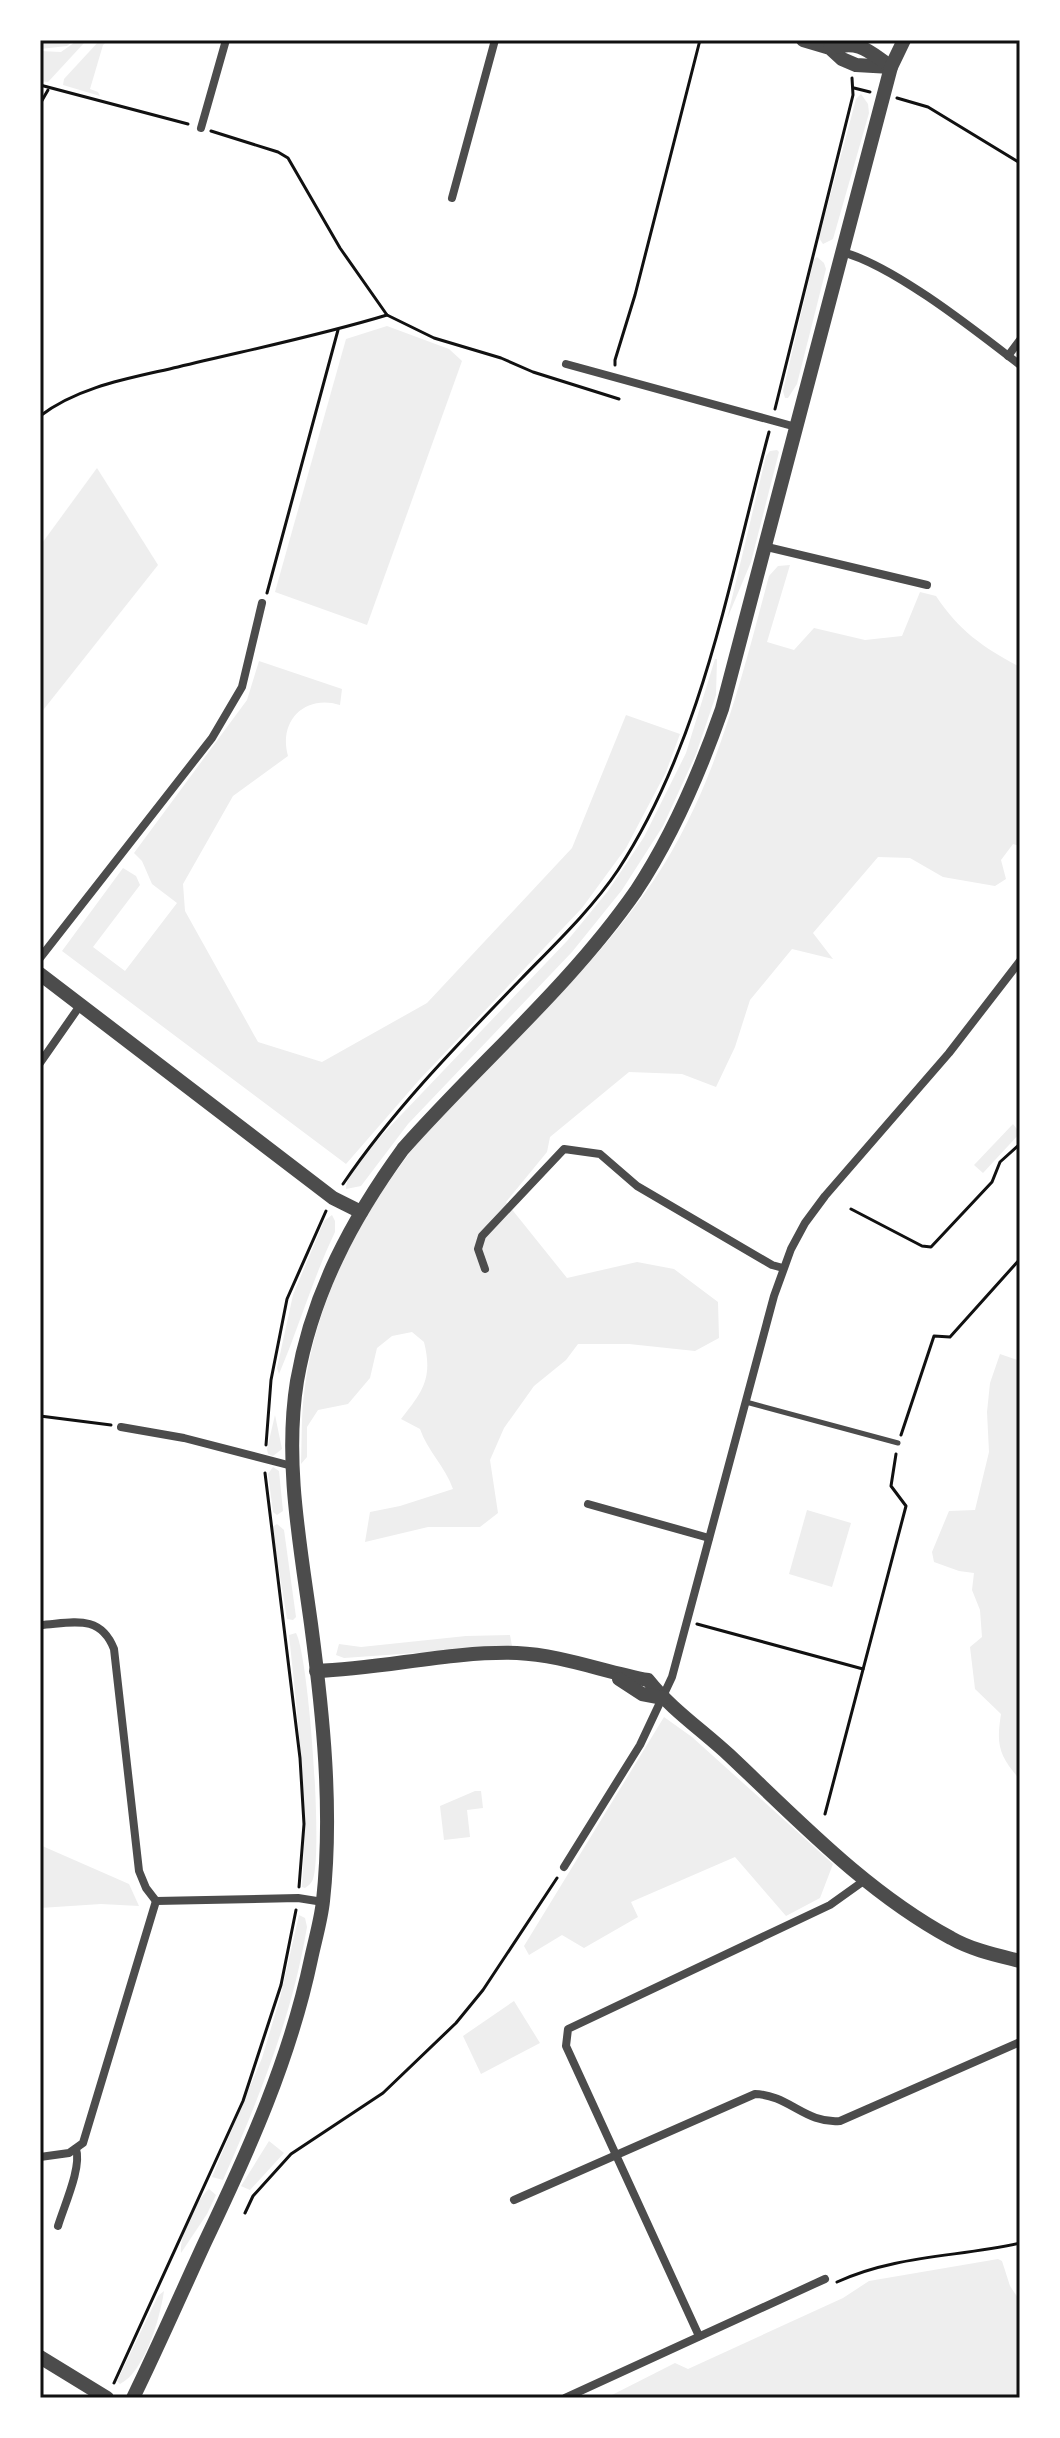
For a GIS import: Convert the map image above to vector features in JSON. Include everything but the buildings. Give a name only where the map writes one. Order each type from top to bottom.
[{"type":"street","points":[[201,128],[226,40]]},
{"type":"street","points":[[452,198],[495,40]]},
{"type":"street","points":[[803,40],[830,48],[842,59],[856,65],[891,67]]},
{"type":"street","points":[[133,2398],[272,2096],[303,1998],[323,1902],[326,1829],[324,1755],[292,1466],[296,1384],[326,1277],[361,1212],[403,1149],[607,930],[661,851],[706,755],[722,709],[767,547],[891,67],[904,40]]},
{"type":"street","points":[[830,48],[847,44],[862,46],[891,67]]},
{"type":"street","points":[[842,252],[863,257],[1020,365]]},
{"type":"street","points":[[1008,356],[1020,340]]},
{"type":"street","points":[[566,364],[797,428]]},
{"type":"street","points":[[767,547],[927,585]]},
{"type":"street","points":[[40,958],[212,738],[242,687],[262,603]]},
{"type":"street","points":[[564,1867],[640,1745],[676,1665],[783,1268],[805,1223],[949,1053],[1020,961]]},
{"type":"street","points":[[40,974],[79,1007],[333,1198],[361,1212]]},
{"type":"street","points":[[40,1063],[79,1007]]},
{"type":"street","points":[[485,1269],[478,1249],[482,1236],[564,1149],[600,1154],[637,1186],[772,1265],[783,1268]]},
{"type":"street","points":[[121,1427],[184,1438],[292,1466]]},
{"type":"street","points":[[588,1504],[709,1538]]},
{"type":"street","points":[[40,1625],[92,1624],[108,1635],[114,1649],[139,1871],[156,1901]]},
{"type":"street","points":[[316,1671],[486,1653],[517,1653],[587,1665],[612,1674],[642,1694],[663,1698],[696,1724],[865,1880],[951,1938],[977,1950],[1020,1961]]},
{"type":"street","points":[[699,2336],[566,2046],[568,2029],[830,1905],[865,1880]]},
{"type":"street","points":[[156,1901],[298,1898],[323,1902]]},
{"type":"street","points":[[40,2157],[55,2157],[83,2143],[156,1901]]},
{"type":"street","points":[[514,2200],[755,2094],[776,2097],[814,2120],[840,2121],[1020,2042]]},
{"type":"street","points":[[58,2226],[79,2156],[76,2149]]},
{"type":"street","points":[[565,2398],[825,2279]]},
{"type":"street","points":[[40,2357],[107,2398]]},
{"type":"lane","points":[[745,1402],[898,1443]]},
{"type":"path","points":[[618,377],[615,360],[635,295],[700,40]]},
{"type":"path","points":[[107,2398],[243,2101],[281,1985],[298,1898],[304,1824],[300,1758],[286,1626],[274,1557],[265,1459],[271,1380],[287,1299],[333,1198],[362,1154],[426,1078],[560,939],[617,872],[662,793],[697,700],[772,420],[853,95],[851,80],[856,65]]},
{"type":"path","points":[[40,85],[278,152],[288,158],[340,248],[387,315],[434,338],[619,399]]},
{"type":"path","points":[[852,88],[928,107],[1020,163]]},
{"type":"path","points":[[40,104],[48,89]]},
{"type":"path","points":[[40,416],[60,401],[106,384],[338,330],[387,315]]},
{"type":"path","points":[[262,603],[271,583],[338,330]]},
{"type":"path","points":[[851,1209],[922,1246],[931,1247],[992,1182],[1000,1162],[1020,1144]]},
{"type":"path","points":[[825,1814],[906,1506],[891,1486],[891,1471],[934,1336],[950,1337],[1020,1259]]},
{"type":"path","points":[[40,1416],[121,1427]]},
{"type":"path","points":[[687,1620],[756,1642],[863,1669]]},
{"type":"path","points":[[245,2213],[253,2196],[291,2154],[383,2093],[456,2023],[483,1990],[564,1867]]},
{"type":"path","points":[[835,2283],[882,2266],[913,2259],[1020,2243]]},
{"type":"shaded area","points":[[40,40],[74,40],[67,46],[40,49]]},
{"type":"shaded area","points":[[78,40],[84,43],[48,82],[40,81],[40,51],[61,52]]},
{"type":"shaded area","points":[[100,40],[108,40],[103,45],[90,89],[100,96],[63,85],[64,79]]},
{"type":"shaded area","points":[[861,94],[868,104],[869,113],[833,239],[823,244],[819,238],[856,99]]},
{"type":"shaded area","points":[[817,257],[826,269],[797,384],[785,398],[783,391],[814,259]]},
{"type":"shaded area","points":[[387,326],[449,349],[462,361],[367,625],[275,592],[346,339]]},
{"type":"shaded area","points":[[770,451],[779,452],[751,562],[727,619],[766,456]]},
{"type":"shaded area","points":[[97,468],[158,565],[40,714],[40,546]]},
{"type":"shaded area","points":[[790,565],[767,642],[794,650],[814,628],[865,640],[902,636],[920,592],[936,596],[973,638],[1020,667],[1020,846],[1013,844],[1001,860],[1006,879],[995,886],[943,877],[910,858],[878,857],[813,933],[833,959],[792,949],[750,1000],[735,1047],[716,1087],[682,1074],[629,1072],[550,1137],[547,1152],[506,1202],[567,1278],[637,1262],[674,1269],[718,1302],[719,1338],[695,1351],[629,1344],[578,1344],[566,1360],[534,1386],[504,1428],[490,1460],[498,1513],[480,1527],[428,1527],[365,1542],[370,1512],[453,1489],[420,1429],[401,1419],[420,1392],[426,1375],[424,1342],[412,1332],[392,1336],[377,1348],[370,1378],[348,1404],[318,1410],[307,1427],[307,1457],[301,1464],[305,1386],[320,1320],[332,1287],[361,1226],[419,1141],[592,959],[654,880],[694,809],[710,772],[736,694],[769,576],[778,566]]},
{"type":"shaded area","points":[[715,659],[716,695],[696,754],[663,826],[622,890],[572,952],[408,1124],[361,1186],[346,1189],[350,1174],[365,1154],[567,941],[608,891],[644,837],[686,753]]},
{"type":"shaded area","points":[[259,661],[342,689],[340,705],[316,703],[297,713],[287,732],[288,756],[233,796],[183,884],[185,911],[258,1042],[322,1062],[427,1003],[572,848],[626,715],[680,734],[666,772],[626,848],[582,908],[420,1079],[346,1164],[62,951],[123,868],[136,876],[140,885],[93,947],[125,971],[177,903],[152,884],[142,861],[134,853],[247,700]]},
{"type":"shaded area","points":[[1013,1124],[1020,1133],[983,1173],[974,1165]]},
{"type":"shaded area","points":[[332,1215],[335,1232],[279,1374],[277,1368],[293,1295],[324,1221]]},
{"type":"shaded area","points":[[1000,1354],[1020,1361],[1020,1780],[1007,1764],[1001,1750],[1001,1714],[975,1689],[970,1647],[982,1637],[980,1610],[972,1590],[974,1573],[934,1562],[932,1552],[949,1511],[975,1510],[989,1452],[987,1412],[990,1383]]},
{"type":"shaded area","points":[[275,1415],[282,1449],[273,1456],[268,1454],[267,1449]]},
{"type":"shaded area","points":[[273,1467],[279,1471],[283,1511],[277,1515],[273,1512],[268,1474]]},
{"type":"shaded area","points":[[807,1510],[851,1523],[832,1587],[789,1574]]},
{"type":"shaded area","points":[[277,1524],[284,1530],[296,1617],[293,1620],[287,1619],[272,1527]]},
{"type":"shaded area","points":[[296,1633],[306,1678],[315,1796],[316,1862],[313,1879],[305,1888],[302,1887],[304,1824],[301,1761],[289,1635]]},
{"type":"shaded area","points":[[510,1635],[512,1646],[344,1658],[336,1655],[339,1644],[361,1647],[466,1636]]},
{"type":"shaded area","points":[[664,1717],[692,1737],[833,1864],[820,1898],[786,1916],[735,1857],[631,1902],[638,1917],[584,1948],[562,1935],[529,1955],[524,1946]]},
{"type":"shaded area","points":[[481,1791],[483,1808],[467,1810],[470,1837],[444,1840],[440,1806]]},
{"type":"shaded area","points":[[40,1845],[129,1884],[139,1906],[101,1904],[40,1908]]},
{"type":"shaded area","points":[[299,1915],[305,1918],[307,1927],[301,1960],[273,2056],[223,2180],[212,2177],[262,2058]]},
{"type":"shaded area","points":[[514,2001],[540,2043],[481,2074],[463,2036]]},
{"type":"shaded area","points":[[269,2141],[284,2153],[250,2190],[241,2186]]},
{"type":"shaded area","points":[[209,2189],[216,2195],[181,2253],[189,2219]]},
{"type":"shaded area","points":[[998,2259],[1002,2261],[1010,2286],[1020,2301],[1020,2398],[606,2398],[675,2363],[688,2369],[843,2298],[869,2281]]},
{"type":"shaded area","points":[[164,2291],[155,2329],[144,2356],[137,2368],[120,2384],[117,2381],[158,2296]]}]
